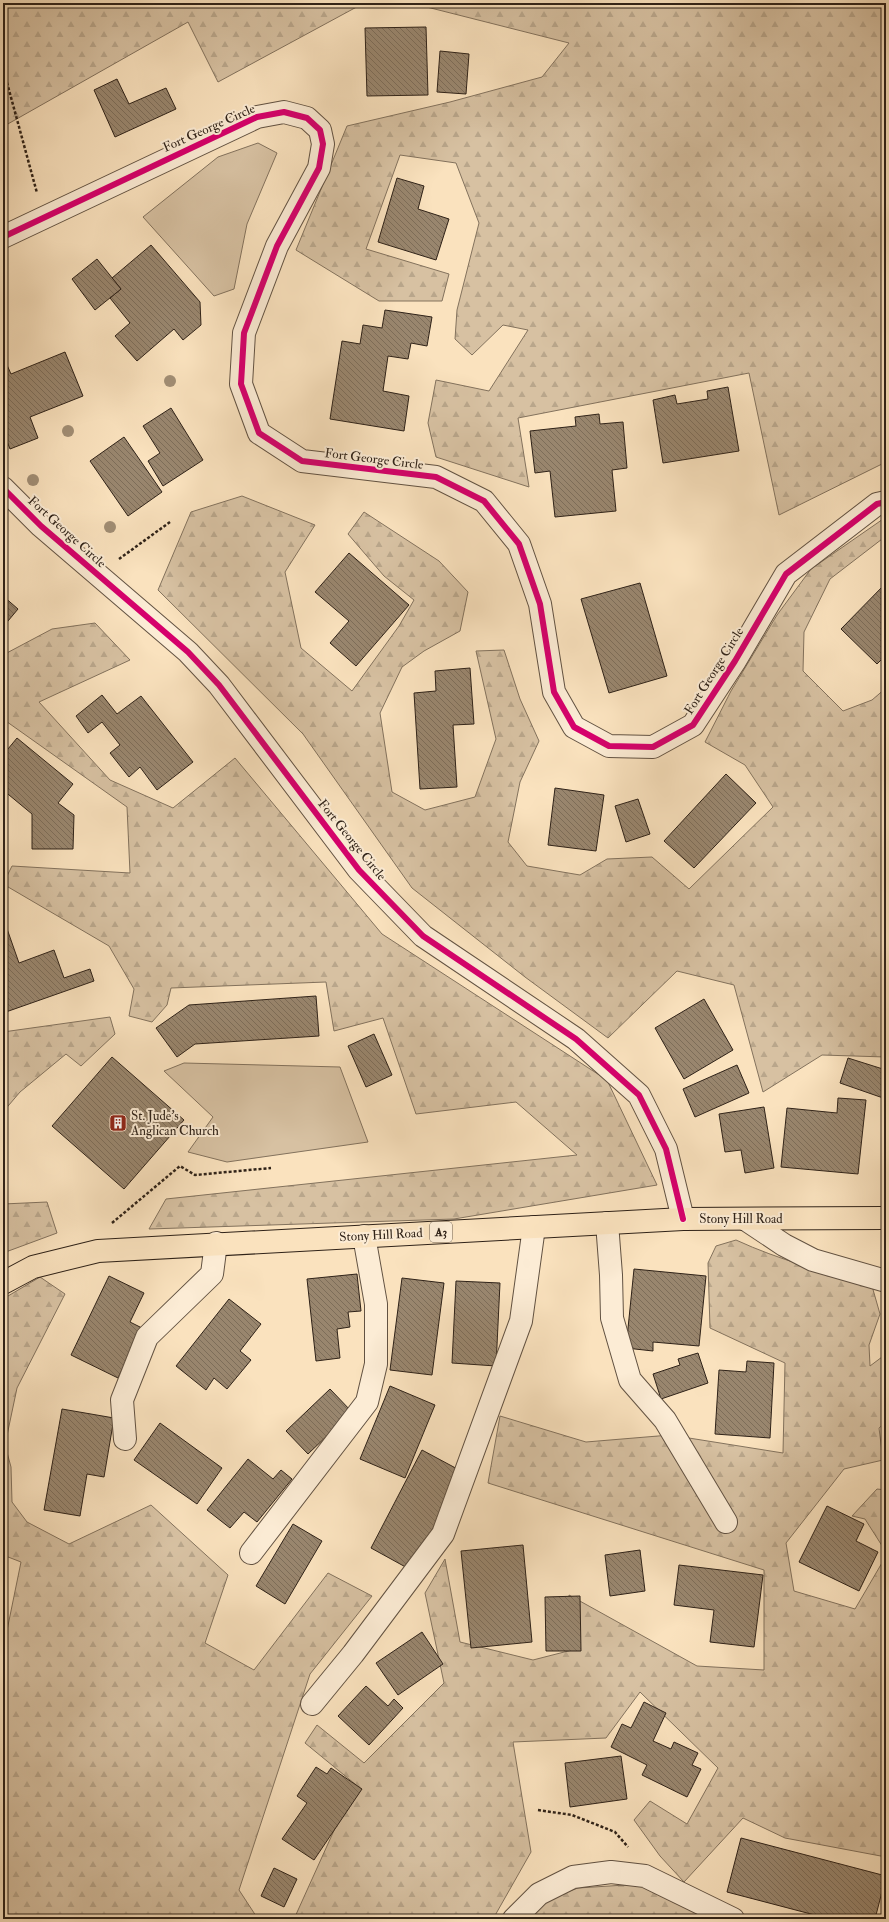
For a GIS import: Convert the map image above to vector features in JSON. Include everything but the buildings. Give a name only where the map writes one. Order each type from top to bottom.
[{"type":"main road","name":"Stony Hill Road","points":[[3,1283],[33,1267],[98,1251],[216,1243],[683,1219],[886,1218]]},
{"type":"street","name":"Fort George Circle","points":[[3,237],[257,117],[284,112],[308,118],[320,130],[324,144],[318,168],[277,246],[244,333],[241,384],[259,433],[302,461],[436,477],[484,501],[520,544],[540,604],[554,692],[574,728],[609,746],[653,747],[693,725],[735,661],[786,574],[877,504],[886,502]]},
{"type":"street","name":"Fort George Circle","points":[[3,488],[41,526],[188,652],[219,685],[359,870],[423,936],[576,1039],[639,1095],[666,1149],[683,1219]]},
{"type":"street","points":[[745,1219],[784,1245],[813,1260],[886,1281]]},
{"type":"street","points":[[607,1223],[612,1275],[612,1318],[630,1380],[666,1420],[726,1522]]},
{"type":"street","points":[[312,1704],[353,1654],[443,1534],[520,1321],[534,1226]]},
{"type":"street","points":[[251,1553],[367,1402],[376,1364],[376,1304],[364,1236]]},
{"type":"street","points":[[125,1439],[122,1400],[147,1337],[212,1274],[216,1243]]},
{"type":"street","points":[[514,1919],[539,1894],[573,1877],[611,1872],[645,1876],[733,1919]]},
{"type":"path","points":[[3,68],[44,218]]},
{"type":"path","points":[[97,574],[170,522]]},
{"type":"path","points":[[108,1227],[180,1166],[195,1175],[271,1168]]},
{"type":"path","points":[[538,1810],[572,1815],[616,1832],[630,1851]]},
{"type":"green space","points":[[3,3],[364,3],[218,82],[188,22],[6,125],[3,122]]},
{"type":"green space","points":[[411,3],[886,3],[886,462],[779,515],[749,373],[518,418],[529,487],[436,457],[428,423],[436,380],[489,391],[528,330],[503,325],[472,355],[455,339],[457,310],[479,223],[456,163],[400,155],[366,249],[449,274],[442,301],[379,301],[296,250],[347,126],[450,102],[542,77],[569,43]]},
{"type":"green space","points":[[258,143],[277,153],[247,224],[234,289],[214,296],[143,217],[218,157]]},
{"type":"green space","points":[[242,496],[315,525],[285,572],[301,648],[352,691],[399,626],[414,600],[384,576],[348,534],[364,512],[439,561],[468,592],[460,631],[424,651],[402,667],[380,713],[392,792],[425,810],[475,797],[496,739],[476,651],[504,650],[520,699],[539,741],[520,782],[508,842],[527,866],[580,875],[607,859],[652,857],[689,889],[773,807],[745,765],[705,742],[731,691],[777,615],[811,569],[886,517],[886,536],[830,579],[804,632],[803,671],[843,711],[872,700],[886,688],[886,1057],[822,1055],[763,1092],[734,985],[677,971],[608,1038],[525,977],[412,888],[303,734],[158,590],[191,512]]},
{"type":"green space","points":[[95,623],[130,660],[39,702],[110,780],[173,808],[235,758],[382,934],[607,1080],[657,1185],[454,1219],[149,1229],[166,1199],[577,1155],[516,1102],[416,1114],[383,1018],[334,1031],[326,982],[171,988],[167,1005],[152,1022],[129,1016],[134,989],[109,946],[3,884],[12,866],[130,873],[127,807],[3,719],[3,655],[52,629]]},
{"type":"green space","points":[[110,1017],[115,1034],[81,1066],[66,1054],[20,1092],[3,1112],[3,1032]]},
{"type":"green space","points":[[184,1063],[340,1067],[368,1142],[227,1162],[188,1152],[213,1117],[164,1071]]},
{"type":"green space","points":[[47,1202],[57,1233],[3,1253],[3,1204]]},
{"type":"green space","points":[[736,1240],[786,1260],[872,1286],[880,1314],[869,1345],[870,1366],[886,1354],[885,1423],[879,1428],[883,1460],[844,1469],[786,1543],[794,1591],[855,1609],[886,1556],[886,1857],[785,1838],[743,1818],[684,1882],[660,1856],[634,1820],[650,1801],[687,1824],[718,1768],[640,1692],[606,1738],[513,1742],[531,1852],[493,1919],[294,1919],[355,1784],[305,1743],[317,1725],[364,1763],[444,1683],[425,1593],[445,1559],[460,1642],[533,1660],[572,1650],[569,1595],[697,1666],[764,1670],[764,1570],[488,1483],[500,1416],[586,1442],[670,1435],[783,1453],[785,1363],[710,1328],[708,1263],[716,1246]]},
{"type":"green space","points":[[40,1277],[65,1294],[17,1388],[5,1445],[11,1467],[12,1502],[27,1522],[69,1544],[151,1505],[228,1575],[205,1643],[254,1670],[328,1573],[372,1596],[310,1674],[239,1890],[258,1919],[3,1919],[3,1650],[21,1562],[3,1555],[3,1299]]},
{"type":"green space","points":[[877,1489],[886,1490],[886,1552],[865,1519],[852,1516]]},
{"type":"green space","points":[[641,1884],[714,1919],[526,1919],[544,1900],[578,1888]]},
{"type":"cycle path","points":[[3,237],[257,117],[284,112],[307,118],[320,130],[323,144],[319,168],[277,246],[244,333],[241,384],[259,433],[302,461],[436,477],[484,501],[519,544],[540,604],[554,692],[574,727],[609,746],[653,747],[693,725],[735,661],[786,574],[877,504],[886,502]]},
{"type":"cycle path","points":[[3,488],[41,526],[188,652],[219,685],[359,870],[423,936],[576,1039],[639,1095],[666,1149],[683,1219]]},
{"type":"place","name":"St. Jude's Anglican Church","points":[[118,1123]]}]
